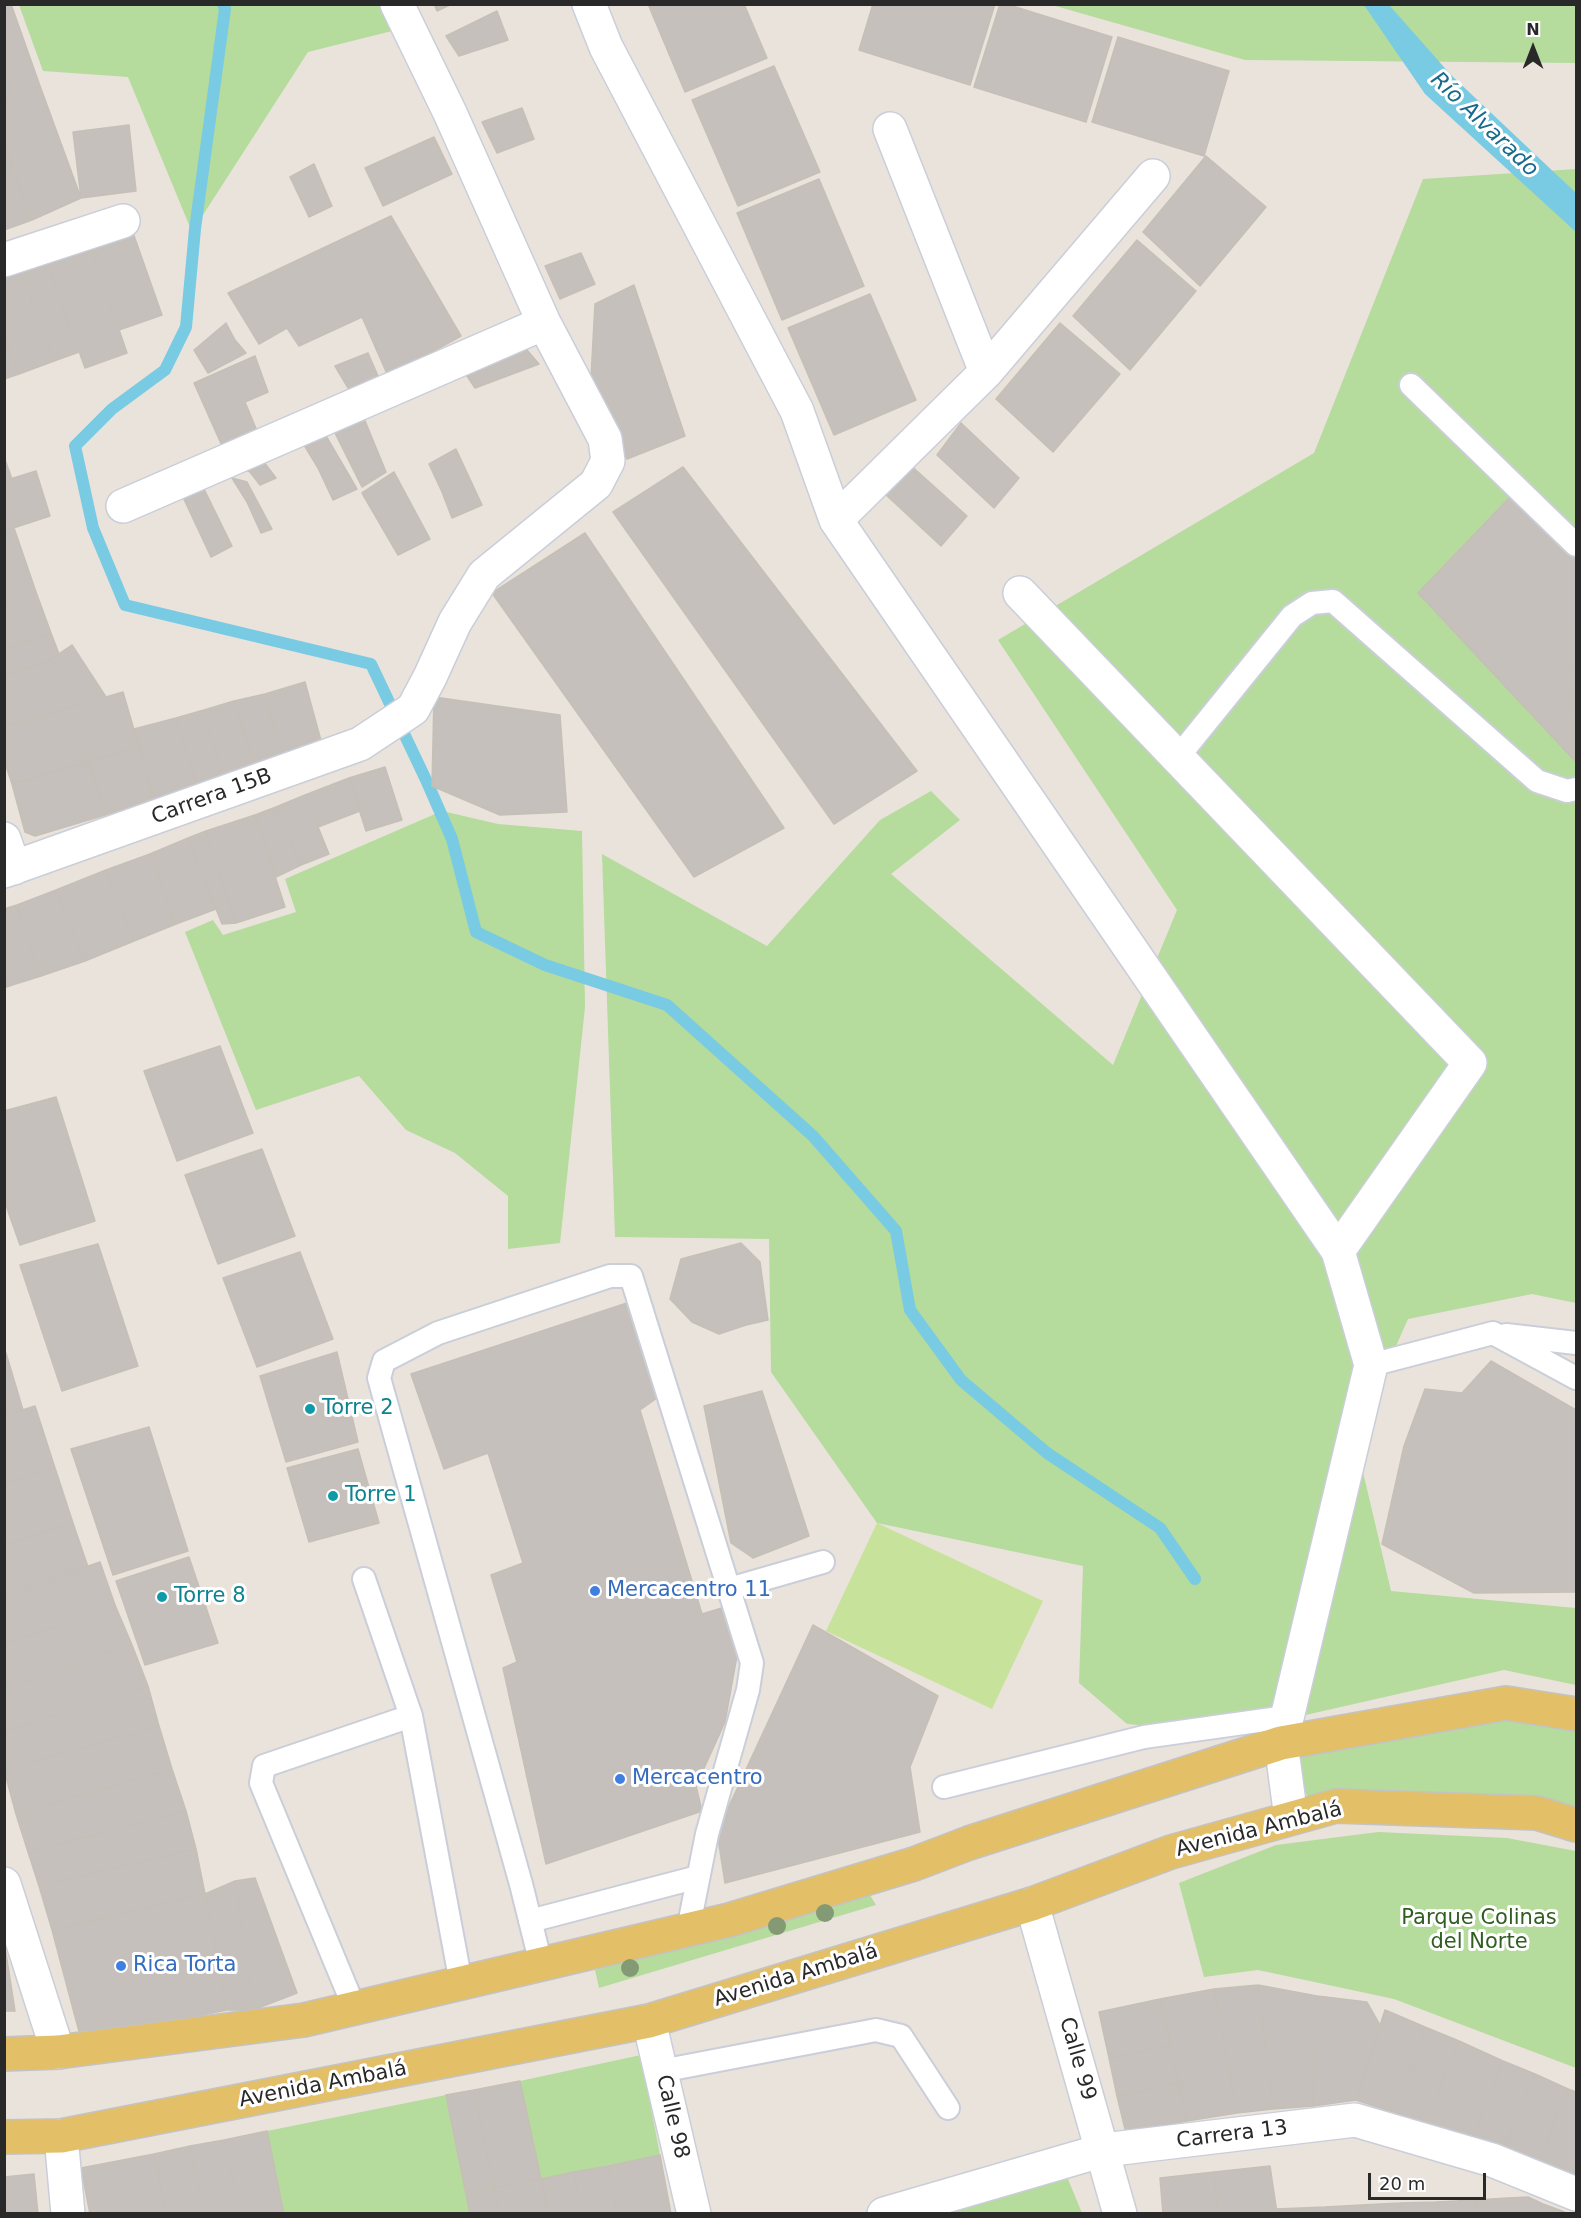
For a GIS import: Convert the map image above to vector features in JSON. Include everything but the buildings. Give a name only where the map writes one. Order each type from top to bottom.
[{"type":"main road","points":[[4,2054],[58,2052],[304,2020],[729,1920],[914,1864],[1284,1730],[1506,1703],[1576,1714]]},
{"type":"main road","name":"Avenida Ambalá","points":[[4,2137],[61,2136],[649,2021],[1032,1904],[1171,1852],[1336,1806],[1537,1813],[1576,1825]]},
{"type":"street","points":[[123,506],[544,323],[450,113],[397,4]]},
{"type":"street","points":[[589,4],[606,46],[797,411],[836,520],[1338,1251],[1371,1365],[1284,1730],[1291,1818]]},
{"type":"street","points":[[890,129],[986,372]]},
{"type":"street","points":[[836,520],[986,372],[1153,176]]},
{"type":"street","points":[[4,260],[123,221]]},
{"type":"street","name":"Carrera 15B","points":[[8,860],[360,744],[413,709],[455,622],[484,575],[596,484],[608,461],[605,439],[544,323]]},
{"type":"street","points":[[1020,593],[1470,1063],[1338,1251]]},
{"type":"street","points":[[4,1884],[58,2052]]},
{"type":"street","name":"Calle 99","points":[[1032,1904],[1104,2150],[1120,2214]]},
{"type":"street","name":"Calle 98","points":[[649,2021],[694,2214]]},
{"type":"street","name":"Carrera 13","points":[[884,2214],[1104,2150],[1355,2120],[1492,2160],[1576,2194]]},
{"type":"street","points":[[61,2136],[68,2214]]},
{"type":"lane","points":[[1411,385],[1576,544]]},
{"type":"lane","points":[[1178,757],[1292,616],[1312,603],[1333,601],[1537,781],[1567,791],[1576,789]]},
{"type":"lane","points":[[542,1964],[379,1378],[384,1361],[438,1333],[610,1276],[631,1276],[752,1663],[748,1690],[707,1834],[688,1930]]},
{"type":"lane","points":[[1371,1365],[1493,1333],[1576,1343]]},
{"type":"lane","points":[[1493,1333],[1576,1378]]},
{"type":"lane","points":[[729,1589],[823,1562]]},
{"type":"lane","points":[[364,1579],[411,1716],[461,1983]]},
{"type":"lane","points":[[354,2007],[261,1783],[264,1766],[411,1716]]},
{"type":"lane","points":[[944,1787],[1144,1737],[1284,1730]]},
{"type":"lane","points":[[530,1921],[698,1877]]},
{"type":"lane","points":[[661,2071],[876,2030],[901,2036],[948,2108]]},
{"type":"green space","points":[[19,5],[393,5],[404,28],[308,52],[192,232],[128,77],[43,71]]},
{"type":"green space","points":[[1052,5],[1576,5],[1576,63],[1245,60]]},
{"type":"green space","points":[[1576,169],[1576,1303],[1532,1294],[1408,1319],[1355,1438],[1391,1591],[1576,1608],[1576,1685],[1504,1670],[1226,1733],[1127,1724],[1079,1683],[1083,1566],[877,1523],[771,1372],[769,1239],[615,1237],[602,854],[767,946],[880,820],[931,791],[960,820],[891,874],[1113,1065],[1177,910],[998,640],[1314,453],[1423,179]]},
{"type":"green space","points":[[442,811],[498,824],[582,831],[585,1007],[560,1243],[508,1249],[508,1196],[455,1153],[406,1130],[359,1076],[256,1110],[185,932],[213,920],[223,935],[296,912],[285,879]]},
{"type":"green space","points":[[877,1523],[1043,1601],[992,1709],[826,1631]]},
{"type":"green space","points":[[1509,1717],[1576,1728],[1576,1813],[1311,1799],[1298,1779],[1301,1755]]},
{"type":"green space","name":"Parque Colinas del Norte","points":[[1378,1832],[1507,1838],[1576,1851],[1576,2068],[1394,1999],[1258,1970],[1204,1977],[1179,1883],[1276,1845]]},
{"type":"green space","points":[[868,1892],[876,1905],[599,1988],[595,1970]]},
{"type":"green space","points":[[641,2055],[660,2155],[541,2179],[520,2081]]},
{"type":"green space","points":[[446,2095],[470,2213],[284,2213],[267,2131]]},
{"type":"green space","points":[[1065,2172],[1082,2213],[936,2214]]},
{"type":"water","name":"Río Alvarado","points":[[1364,5],[1389,5],[1451,75],[1576,193],[1576,232],[1425,94]]},
{"type":"waterway","points":[[223,4],[225,9],[195,229],[186,327],[165,370],[112,409],[75,446],[93,528],[125,605],[371,664],[452,839],[476,932],[545,965],[667,1005],[813,1136],[896,1231],[910,1310],[961,1380],[1047,1453],[1160,1528],[1195,1579]]},
{"type":"place","name":"Torre 2","points":[[310,1409]]},
{"type":"place","name":"Torre 1","points":[[333,1496]]},
{"type":"place","name":"Mercacentro 11","points":[[595,1591]]},
{"type":"place","name":"Torre 8","points":[[162,1597]]},
{"type":"place","name":"Mercacentro","points":[[620,1779]]},
{"type":"place","name":"Rica Torta","points":[[121,1966]]}]
